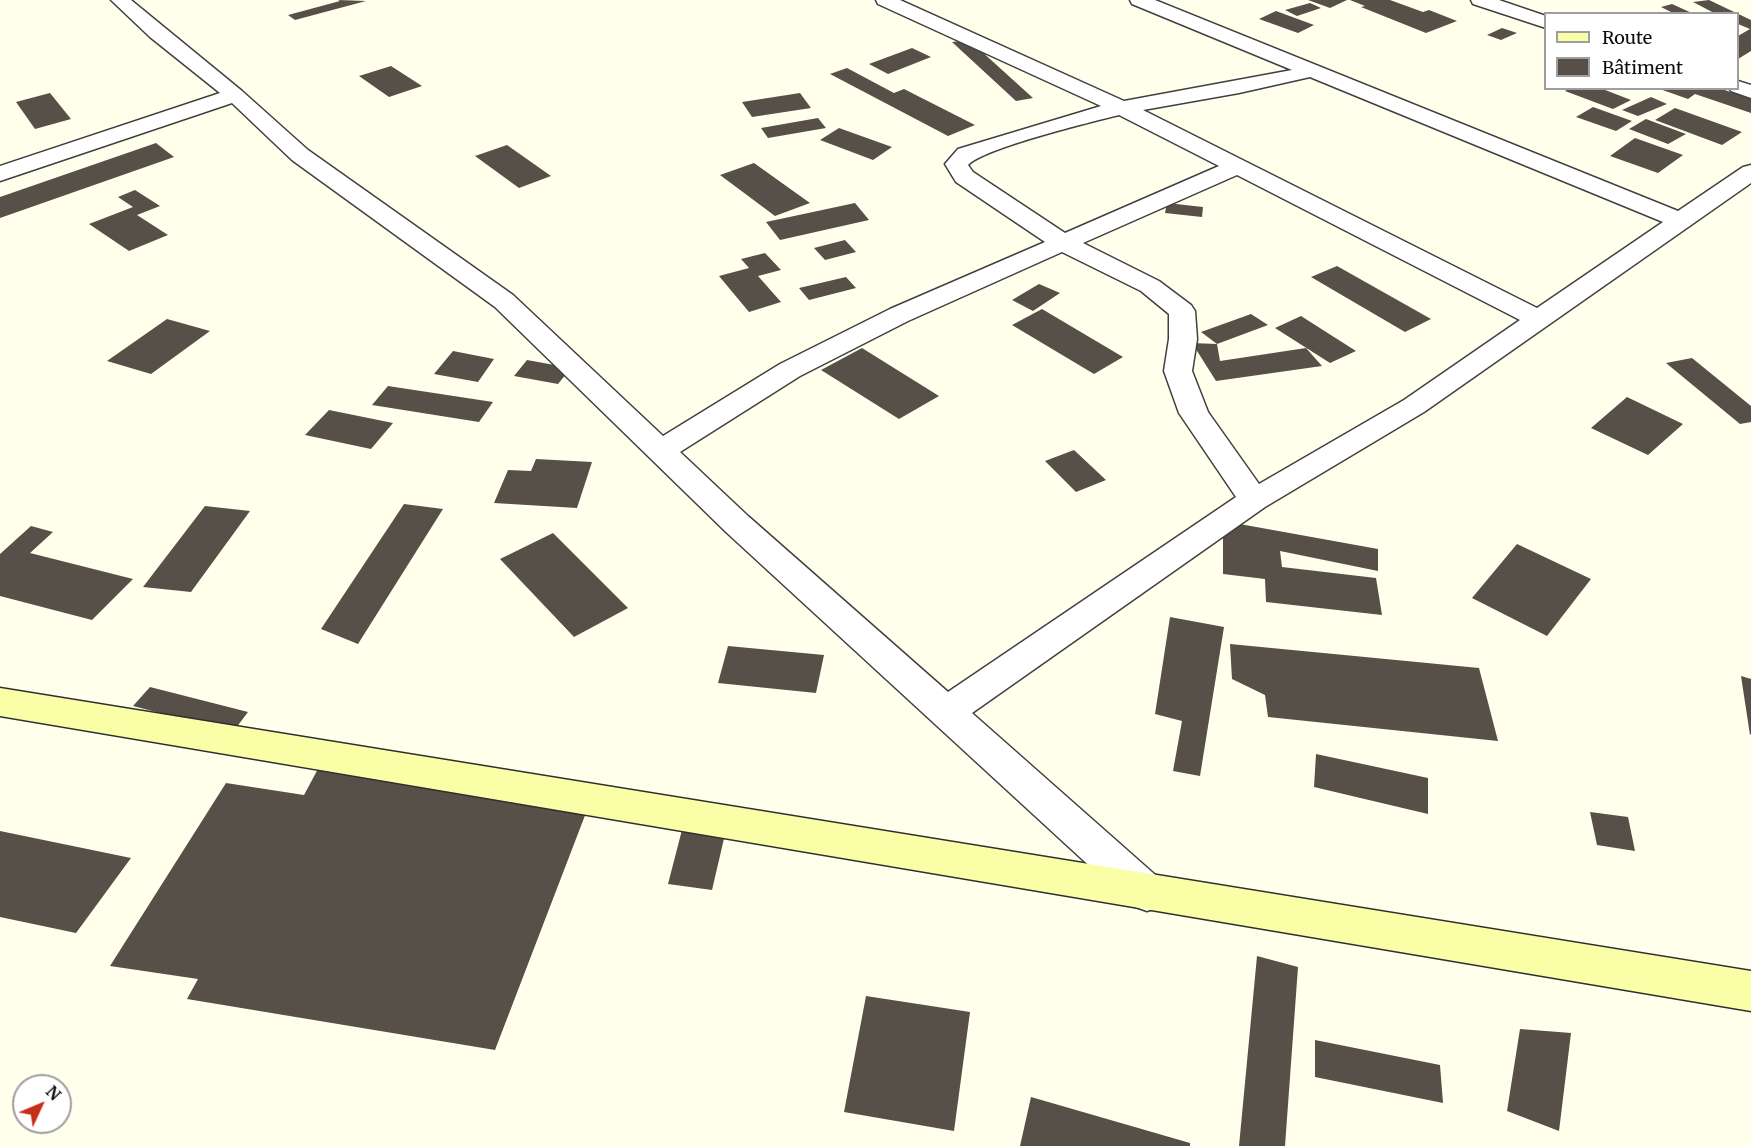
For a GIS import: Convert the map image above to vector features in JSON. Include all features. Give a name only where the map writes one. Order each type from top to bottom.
[{"type":"main road","points":[[0,702],[579,796],[1147,893],[1751,992]]},
{"type":"street","points":[[120,0],[157,33],[235,95],[300,155],[504,301],[660,451],[945,713],[1147,893]]},
{"type":"street","points":[[885,0],[1122,108],[1540,320]]},
{"type":"street","points":[[1480,0],[1509,4],[1544,22]]},
{"type":"street","points":[[1143,1],[1681,221]]},
{"type":"street","points":[[1254,500],[1194,413],[1178,371],[1183,339],[1182,311],[1150,286],[1063,243],[964,177],[956,164],[966,154],[1049,126],[1122,108],[1274,81],[1310,71]]},
{"type":"street","points":[[0,174],[235,95]]},
{"type":"street","points":[[660,451],[790,370],[899,315],[1238,166]]},
{"type":"street","points":[[945,713],[1254,500],[1414,406],[1751,172]]},
{"type":"building","points":[[338,0],[366,1],[295,20],[288,15],[340,1]]},
{"type":"building","points":[[1308,0],[1347,0],[1330,8]]},
{"type":"building","points":[[1350,0],[1390,0],[1423,12],[1429,10],[1457,21],[1426,33],[1361,7],[1365,6]]},
{"type":"building","points":[[1709,0],[1734,12],[1712,12],[1693,2]]},
{"type":"building","points":[[1310,3],[1321,8],[1297,16],[1285,10]]},
{"type":"building","points":[[1672,4],[1690,12],[1671,12],[1661,7]]},
{"type":"building","points":[[1276,11],[1314,25],[1298,33],[1259,19]]},
{"type":"building","points":[[1739,14],[1751,20],[1751,51],[1739,58],[1739,35],[1750,29],[1739,24]]},
{"type":"building","points":[[1502,28],[1517,33],[1501,40],[1487,35]]},
{"type":"building","points":[[969,40],[1033,98],[1016,101],[952,42]]},
{"type":"building","points":[[912,48],[931,57],[888,74],[869,64]]},
{"type":"building","points":[[391,66],[422,86],[389,97],[359,76]]},
{"type":"building","points":[[847,68],[894,93],[904,89],[975,125],[948,136],[830,74]]},
{"type":"building","points":[[1605,90],[1631,100],[1613,109],[1565,91]]},
{"type":"building","points":[[1663,90],[1725,90],[1751,99],[1751,113],[1695,94],[1688,99]]},
{"type":"building","points":[[50,93],[71,119],[35,129],[16,102]]},
{"type":"building","points":[[800,93],[811,108],[752,117],[742,102]]},
{"type":"building","points":[[1651,97],[1667,104],[1638,116],[1622,110]]},
{"type":"building","points":[[1593,107],[1632,121],[1616,131],[1576,117]]},
{"type":"building","points":[[1675,108],[1742,132],[1722,145],[1655,120]]},
{"type":"building","points":[[818,118],[826,128],[768,138],[761,128]]},
{"type":"building","points":[[1646,119],[1686,134],[1668,144],[1629,129]]},
{"type":"building","points":[[839,128],[892,147],[873,160],[820,140]]},
{"type":"building","points":[[1635,138],[1683,155],[1658,173],[1610,156]]},
{"type":"building","points":[[156,143],[174,157],[0,218],[0,197]]},
{"type":"building","points":[[507,145],[551,176],[519,188],[475,156]]},
{"type":"building","points":[[754,163],[810,203],[775,216],[720,175]]},
{"type":"building","points":[[135,190],[160,206],[137,215],[168,235],[129,251],[89,224],[133,207],[118,197]]},
{"type":"building","points":[[855,203],[869,220],[780,240],[766,222]]},
{"type":"building","points":[[1167,203],[1203,207],[1202,217],[1165,213]]},
{"type":"building","points":[[845,240],[856,252],[825,260],[814,248]]},
{"type":"building","points":[[765,253],[781,270],[758,276],[781,302],[749,312],[719,276],[749,268],[741,259]]},
{"type":"building","points":[[1337,266],[1431,319],[1405,332],[1311,277]]},
{"type":"building","points":[[846,277],[856,288],[809,300],[799,288]]},
{"type":"building","points":[[1039,284],[1060,293],[1033,311],[1012,300]]},
{"type":"building","points":[[1042,309],[1123,357],[1094,374],[1012,325]]},
{"type":"building","points":[[1251,314],[1268,325],[1217,344],[1201,332]]},
{"type":"building","points":[[1301,316],[1356,351],[1330,363],[1275,328]]},
{"type":"building","points":[[167,319],[210,331],[151,374],[107,361]]},
{"type":"building","points":[[1192,343],[1217,344],[1220,361],[1306,348],[1322,366],[1216,381]]},
{"type":"building","points":[[862,348],[939,396],[899,419],[821,370]]},
{"type":"building","points":[[453,351],[494,359],[478,382],[434,374]]},
{"type":"building","points":[[1692,358],[1751,406],[1751,422],[1740,424],[1666,363]]},
{"type":"building","points":[[527,360],[571,368],[558,384],[514,376]]},
{"type":"building","points":[[388,386],[493,402],[479,422],[372,405]]},
{"type":"building","points":[[1627,397],[1683,424],[1648,455],[1591,428]]},
{"type":"building","points":[[329,410],[393,423],[371,449],[305,435]]},
{"type":"building","points":[[1074,450],[1106,480],[1076,492],[1045,461]]},
{"type":"building","points":[[536,459],[592,462],[577,508],[494,503],[508,470],[531,471]]},
{"type":"building","points":[[404,504],[443,509],[358,644],[321,629]]},
{"type":"building","points":[[205,506],[250,511],[191,592],[143,587]]},
{"type":"building","points":[[1223,521],[1378,549],[1378,571],[1280,551],[1282,567],[1376,578],[1382,615],[1266,602],[1265,579],[1223,574]]},
{"type":"building","points":[[31,526],[53,532],[30,553],[133,579],[92,620],[0,596],[0,554]]},
{"type":"building","points":[[553,533],[628,608],[574,637],[500,559]]},
{"type":"building","points":[[1517,544],[1591,579],[1547,636],[1472,598]]},
{"type":"building","points":[[1170,617],[1224,627],[1200,776],[1173,771],[1182,721],[1155,714]]},
{"type":"building","points":[[1230,644],[1479,668],[1498,741],[1268,717],[1265,695],[1232,679]]},
{"type":"building","points":[[728,646],[824,655],[816,693],[718,683]]},
{"type":"building","points":[[1741,676],[1751,679],[1750,735]]},
{"type":"building","points":[[150,687],[248,712],[233,732],[133,706]]},
{"type":"building","points":[[1316,754],[1428,778],[1428,814],[1314,787]]},
{"type":"building","points":[[319,767],[589,805],[495,1050],[187,999],[198,979],[110,966],[226,783],[304,795]]},
{"type":"building","points":[[1590,812],[1628,817],[1635,851],[1597,845]]},
{"type":"building","points":[[683,826],[726,830],[712,890],[668,884]]},
{"type":"building","points":[[0,831],[131,858],[76,933],[0,917]]},
{"type":"building","points":[[1257,956],[1298,967],[1285,1146],[1239,1146]]},
{"type":"building","points":[[866,996],[970,1012],[954,1131],[844,1112]]},
{"type":"building","points":[[1520,1029],[1571,1033],[1559,1131],[1507,1111]]},
{"type":"building","points":[[1315,1040],[1440,1065],[1443,1103],[1315,1077]]},
{"type":"building","points":[[1031,1097],[1190,1143],[1190,1146],[1020,1146]]}]
